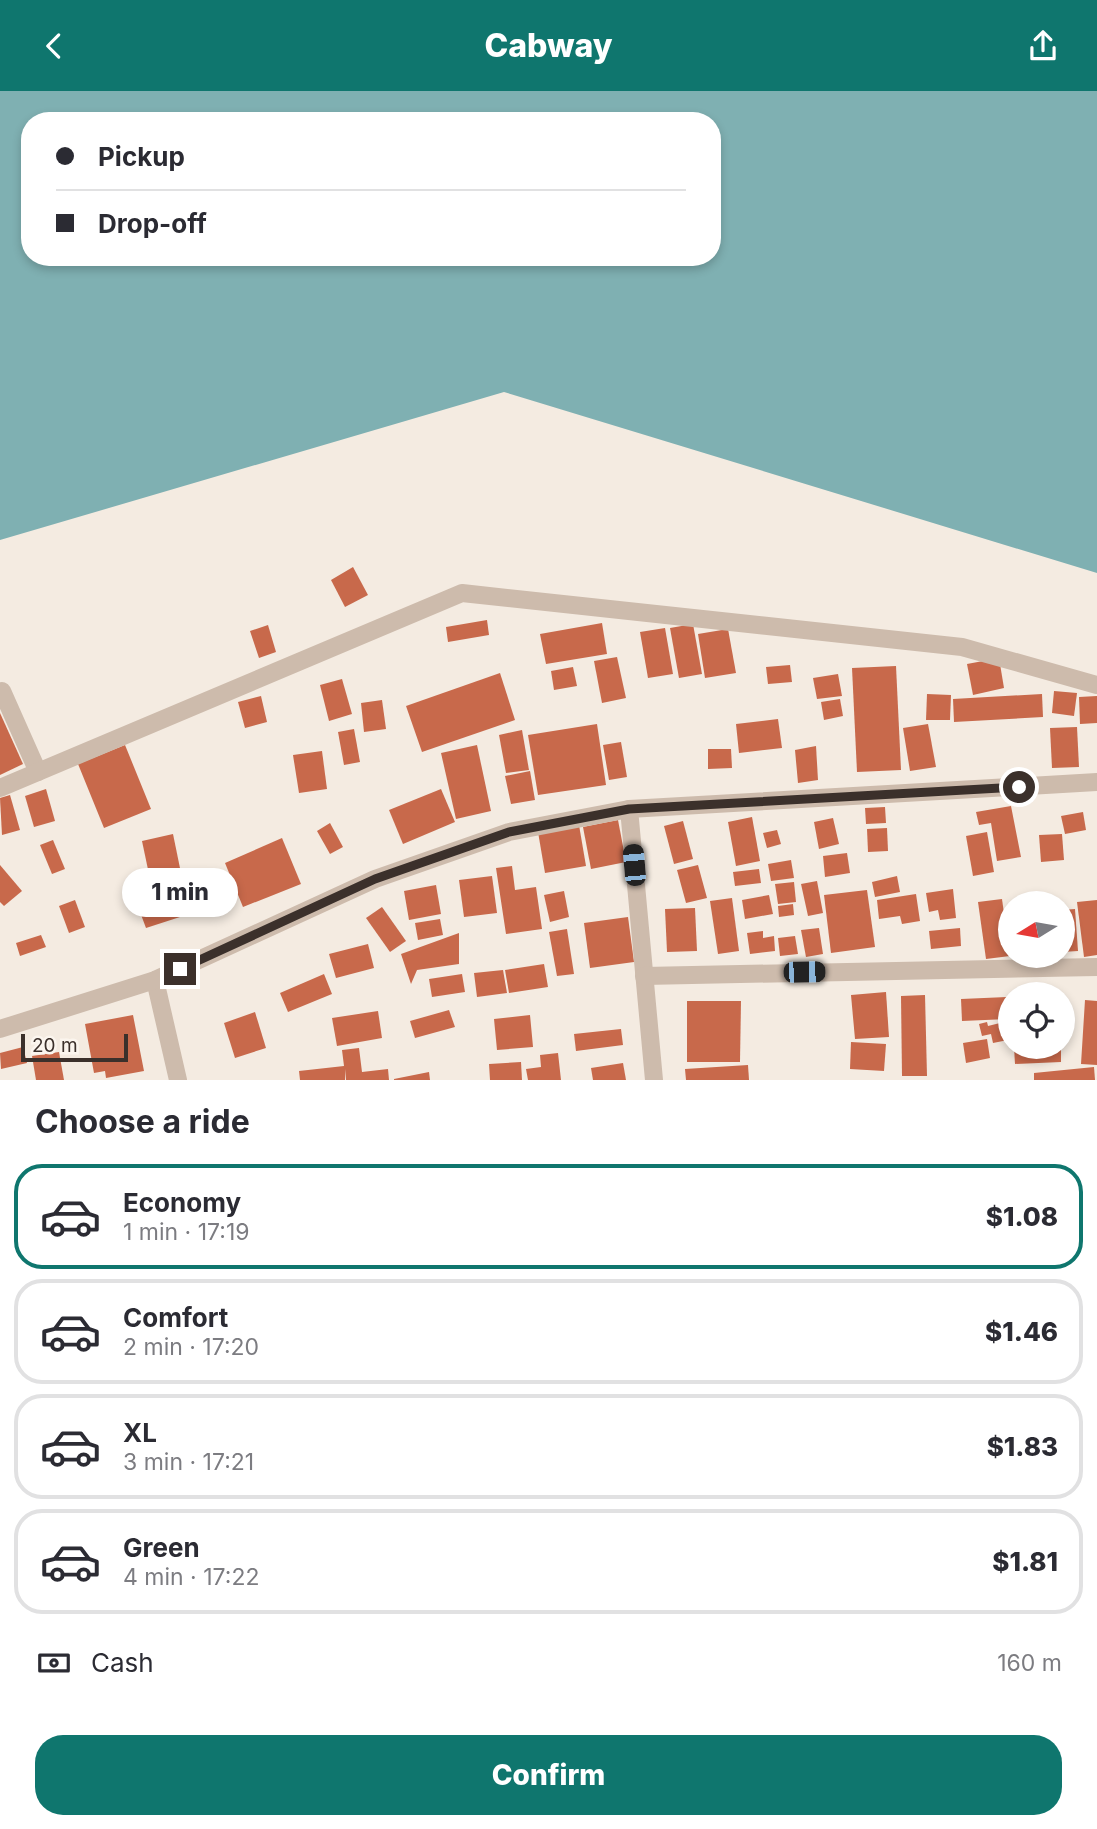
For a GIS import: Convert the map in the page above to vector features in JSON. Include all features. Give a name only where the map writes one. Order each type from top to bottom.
[{"type":"street","points":[[0,788],[462,593],[962,647],[1097,685]]},
{"type":"street","points":[[0,692],[2,691],[38,772]]},
{"type":"street","points":[[0,1029],[155,980],[375,879],[509,832],[629,809],[1097,782]]},
{"type":"street","points":[[629,809],[654,1080]]},
{"type":"street","points":[[644,975],[1097,967]]},
{"type":"street","points":[[155,980],[178,1080]]},
{"type":"water","points":[[0,91],[1097,91],[1097,573],[504,392],[0,540]]},
{"type":"building","points":[[353,567],[368,595],[345,607],[331,580]]},
{"type":"building","points":[[487,620],[489,635],[448,642],[446,627]]},
{"type":"building","points":[[602,623],[607,654],[546,664],[540,634]]},
{"type":"building","points":[[693,624],[702,674],[679,678],[670,628]]},
{"type":"building","points":[[268,625],[276,652],[259,658],[250,631]]},
{"type":"building","points":[[665,628],[673,674],[648,678],[640,632]]},
{"type":"building","points":[[728,629],[736,673],[705,678],[698,634]]},
{"type":"building","points":[[617,657],[626,698],[602,703],[594,661]]},
{"type":"building","points":[[999,658],[1004,688],[973,695],[967,664]]},
{"type":"building","points":[[790,665],[792,682],[768,684],[766,667]]},
{"type":"building","points":[[896,666],[901,770],[857,772],[852,668]]},
{"type":"building","points":[[573,667],[577,686],[554,690],[551,671]]},
{"type":"building","points":[[500,673],[515,720],[422,752],[406,706]]},
{"type":"building","points":[[838,674],[842,696],[817,699],[813,678]]},
{"type":"building","points":[[342,679],[352,714],[329,721],[320,685]]},
{"type":"building","points":[[1054,691],[1077,693],[1074,716],[1052,713]]},
{"type":"building","points":[[927,694],[951,695],[950,720],[926,720]]},
{"type":"building","points":[[1042,694],[1043,717],[954,722],[953,699]]},
{"type":"building","points":[[261,696],[267,722],[245,728],[238,702]]},
{"type":"building","points":[[1097,696],[1097,723],[1080,724],[1079,697]]},
{"type":"building","points":[[840,699],[843,716],[824,720],[821,702]]},
{"type":"building","points":[[382,700],[386,729],[364,732],[361,703]]},
{"type":"building","points":[[0,713],[23,764],[0,775]]},
{"type":"building","points":[[778,719],[782,748],[739,753],[736,724]]},
{"type":"building","points":[[597,724],[606,785],[538,795],[528,735]]},
{"type":"building","points":[[928,724],[936,767],[910,771],[903,728]]},
{"type":"building","points":[[1077,727],[1079,767],[1052,768],[1050,728]]},
{"type":"building","points":[[354,729],[360,762],[344,765],[338,732]]},
{"type":"building","points":[[522,730],[529,770],[506,773],[499,735]]},
{"type":"building","points":[[621,742],[627,777],[609,780],[603,745]]},
{"type":"building","points":[[125,745],[151,809],[104,828],[78,764]]},
{"type":"building","points":[[477,745],[491,811],[456,819],[441,753]]},
{"type":"building","points":[[816,746],[818,780],[798,783],[795,750]]},
{"type":"building","points":[[708,749],[731,749],[732,768],[708,769]]},
{"type":"building","points":[[322,751],[327,789],[299,793],[293,755]]},
{"type":"building","points":[[530,771],[535,800],[511,804],[505,776]]},
{"type":"building","points":[[46,789],[55,821],[34,827],[25,796]]},
{"type":"building","points":[[441,789],[455,822],[403,844],[389,810]]},
{"type":"building","points":[[10,795],[20,830],[2,835],[0,798]]},
{"type":"building","points":[[1011,806],[1021,857],[997,861],[991,823],[979,825],[976,812]]},
{"type":"building","points":[[885,807],[886,823],[866,824],[865,808]]},
{"type":"building","points":[[1083,812],[1086,830],[1065,834],[1061,816]]},
{"type":"building","points":[[752,817],[760,861],[736,866],[728,822]]},
{"type":"building","points":[[833,818],[839,844],[819,849],[814,822]]},
{"type":"building","points":[[618,820],[626,862],[591,869],[583,827]]},
{"type":"building","points":[[683,821],[693,859],[674,864],[664,826]]},
{"type":"building","points":[[330,823],[343,847],[330,854],[317,831]]},
{"type":"building","points":[[579,825],[586,866],[545,873],[538,832]]},
{"type":"building","points":[[887,828],[888,851],[868,852],[867,829]]},
{"type":"building","points":[[777,830],[781,844],[767,848],[763,833]]},
{"type":"building","points":[[987,832],[994,872],[973,876],[966,836]]},
{"type":"building","points":[[173,834],[181,873],[150,879],[142,841]]},
{"type":"building","points":[[1062,834],[1064,860],[1041,862],[1039,835]]},
{"type":"building","points":[[282,838],[301,884],[243,907],[225,863]]},
{"type":"building","points":[[53,840],[65,869],[52,874],[40,845]]},
{"type":"building","points":[[847,853],[850,873],[825,877],[823,856]]},
{"type":"building","points":[[791,860],[794,878],[771,881],[768,864]]},
{"type":"building","points":[[0,865],[22,891],[4,906],[0,902]]},
{"type":"building","points":[[698,865],[707,898],[686,903],[677,870]]},
{"type":"building","points":[[512,866],[515,890],[536,887],[542,929],[506,934],[496,868]]},
{"type":"building","points":[[759,869],[761,883],[735,886],[733,872]]},
{"type":"building","points":[[492,876],[497,913],[464,917],[459,880]]},
{"type":"building","points":[[897,876],[900,892],[875,897],[872,882]]},
{"type":"building","points":[[817,881],[823,913],[808,916],[801,884]]},
{"type":"building","points":[[794,882],[796,902],[778,904],[775,884]]},
{"type":"building","points":[[436,885],[441,914],[409,920],[404,891]]},
{"type":"building","points":[[953,889],[956,918],[940,920],[938,910],[929,912],[926,893]]},
{"type":"building","points":[[867,890],[875,947],[831,953],[824,895]]},
{"type":"building","points":[[564,891],[569,917],[550,922],[544,895]]},
{"type":"building","points":[[916,894],[920,921],[902,924],[900,916],[879,919],[877,900]]},
{"type":"building","points":[[769,895],[773,914],[745,919],[742,900]]},
{"type":"building","points":[[732,898],[739,951],[718,954],[710,901]]},
{"type":"building","points":[[75,900],[85,927],[69,933],[59,906]]},
{"type":"building","points":[[174,900],[180,917],[146,928],[140,912]]},
{"type":"building","points":[[998,900],[998,958],[986,959],[978,902]]},
{"type":"building","points":[[1097,900],[1097,955],[1084,957],[1077,902]]},
{"type":"building","points":[[793,904],[794,915],[779,917],[778,906]]},
{"type":"building","points":[[382,907],[406,941],[390,952],[366,918]]},
{"type":"building","points":[[695,908],[697,951],[667,952],[665,909]]},
{"type":"building","points":[[1075,909],[1078,951],[1075,951]]},
{"type":"building","points":[[628,917],[634,962],[590,968],[584,923]]},
{"type":"building","points":[[440,919],[443,935],[418,940],[415,923]]},
{"type":"building","points":[[819,928],[823,954],[806,957],[801,930]]},
{"type":"building","points":[[960,928],[961,946],[931,949],[929,931]]},
{"type":"building","points":[[567,929],[574,974],[557,976],[549,932]]},
{"type":"building","points":[[763,931],[763,938],[774,936],[775,951],[750,954],[747,933]]},
{"type":"building","points":[[459,933],[459,964],[417,970],[411,984],[401,954]]},
{"type":"building","points":[[41,935],[46,947],[20,956],[16,943]]},
{"type":"building","points":[[795,936],[798,954],[780,956],[778,938]]},
{"type":"building","points":[[368,944],[374,968],[336,978],[329,954]]},
{"type":"building","points":[[544,964],[548,987],[509,993],[505,970]]},
{"type":"building","points":[[503,970],[507,993],[477,997],[474,973]]},
{"type":"building","points":[[324,974],[332,994],[288,1012],[280,993]]},
{"type":"building","points":[[462,974],[465,992],[432,997],[429,979]]},
{"type":"building","points":[[886,992],[889,1037],[855,1039],[851,995]]},
{"type":"building","points":[[925,995],[927,1076],[902,1076],[901,996]]},
{"type":"building","points":[[998,997],[998,1019],[962,1021],[961,999]]},
{"type":"building","points":[[1085,1000],[1097,1001],[1097,1065],[1081,1064]]},
{"type":"building","points":[[687,1001],[741,1001],[740,1062],[687,1062]]},
{"type":"building","points":[[449,1010],[455,1027],[415,1038],[410,1021]]},
{"type":"building","points":[[378,1011],[382,1038],[337,1046],[332,1018]]},
{"type":"building","points":[[255,1012],[266,1048],[235,1058],[224,1023]]},
{"type":"building","points":[[133,1015],[144,1071],[106,1078],[105,1071],[94,1073],[85,1024]]},
{"type":"building","points":[[530,1015],[533,1047],[497,1050],[494,1019]]},
{"type":"building","points":[[987,1022],[988,1026],[998,1024],[998,1042],[993,1043],[991,1034],[982,1036],[979,1024]]},
{"type":"building","points":[[621,1029],[623,1045],[576,1051],[574,1034]]},
{"type":"building","points":[[987,1039],[990,1058],[966,1063],[963,1043]]},
{"type":"building","points":[[851,1042],[886,1044],[884,1071],[850,1069]]},
{"type":"building","points":[[23,1047],[27,1063],[1,1069],[0,1053]]},
{"type":"building","points":[[359,1048],[362,1072],[388,1069],[389,1080],[346,1080],[345,1069],[345,1080],[300,1080],[299,1071],[344,1066],[342,1050]]},
{"type":"building","points":[[59,1052],[64,1080],[36,1080],[32,1056]]},
{"type":"building","points":[[558,1053],[561,1080],[528,1080],[526,1069],[541,1067],[540,1055]]},
{"type":"building","points":[[1015,1059],[1061,1059],[1061,1062],[1015,1064]]},
{"type":"building","points":[[521,1062],[522,1080],[490,1080],[489,1064]]},
{"type":"building","points":[[623,1063],[626,1080],[593,1080],[591,1068]]},
{"type":"building","points":[[748,1065],[749,1080],[686,1080],[685,1069]]},
{"type":"building","points":[[1094,1067],[1095,1080],[1034,1080],[1034,1073]]},
{"type":"building","points":[[429,1072],[430,1080],[394,1080],[394,1079]]},
{"type":"route","points":[[180,969],[375,879],[509,832],[629,809],[1019,787]]}]
